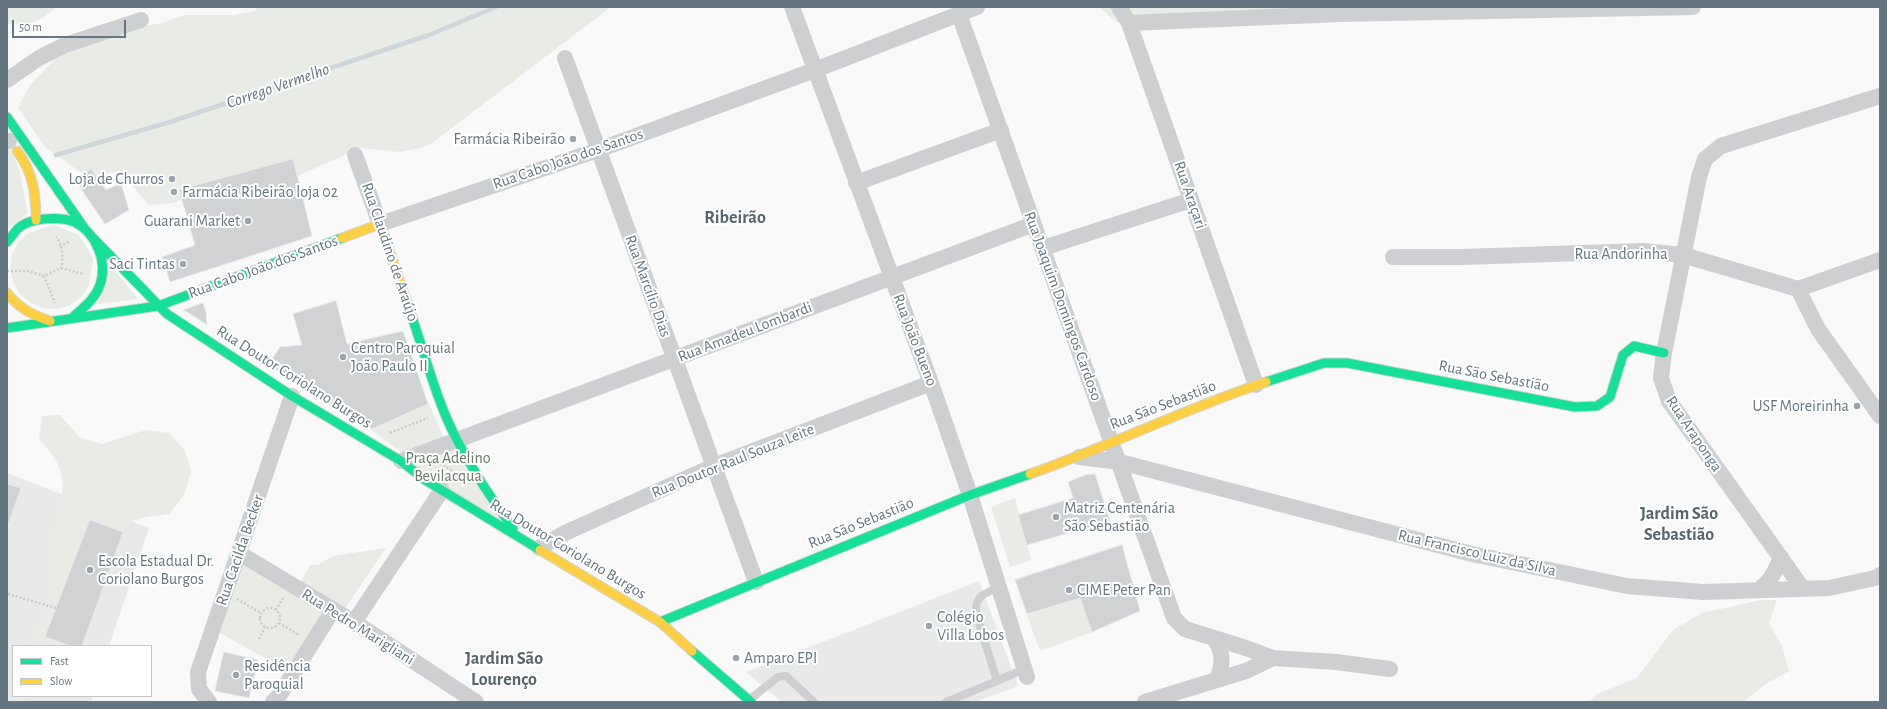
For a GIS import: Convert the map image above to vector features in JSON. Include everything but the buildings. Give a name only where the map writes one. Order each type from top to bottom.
[{"type":"street","name":"Rua João Bueno","points":[[792,7],[931,383],[970,496],[1025,673]]},
{"type":"street","name":"Rua Cabo João dos Santos","points":[[7,328],[73,317],[158,306],[380,224],[598,150],[815,70],[976,7]]},
{"type":"street","name":"Rua Araçari","points":[[1119,7],[1129,23],[1256,385]]},
{"type":"street","points":[[1129,23],[1339,14],[1693,7]]},
{"type":"street","name":"Rua Joaquim Domingos Cardoso","points":[[959,14],[1111,442],[1120,462],[1174,618],[1185,629],[1273,658]]},
{"type":"street","points":[[7,80],[38,58],[65,45],[140,20]]},
{"type":"street","name":"Rua Marcílio Dias","points":[[565,58],[756,582]]},
{"type":"street","name":"Rua Araponga","points":[[1803,589],[1669,401],[1661,378],[1664,352],[1682,255],[1699,177],[1705,159],[1721,146],[1880,96]]},
{"type":"street","points":[[7,117],[100,250],[103,265],[103,279],[99,291],[93,302],[84,311],[73,317]]},
{"type":"street","points":[[856,182],[1001,130]]},
{"type":"street","points":[[8,141],[25,161],[29,169],[33,184],[36,220]]},
{"type":"street","name":"Rua Claudino de Araújo","points":[[355,155],[445,411],[457,440],[492,500],[522,538]]},
{"type":"street","points":[[1043,248],[1191,200]]},
{"type":"street","points":[[7,242],[19,227],[44,218],[59,218],[74,223],[90,235]]},
{"type":"street","name":"Rua Amadeu Lombardi","points":[[457,440],[1034,224]]},
{"type":"street","name":"Rua Doutor Coriolano Burgos","points":[[90,235],[167,314],[292,396],[400,461],[442,490],[660,622],[750,701]]},
{"type":"street","name":"Rua Andorinha","points":[[1393,257],[1463,257],[1643,251],[1682,255],[1798,289]]},
{"type":"street","points":[[1880,260],[1798,289],[1818,329],[1880,416]]},
{"type":"street","points":[[7,293],[16,306],[32,316],[51,321]]},
{"type":"street","name":"Rua São Sebastião","points":[[660,622],[970,496],[1079,457],[1111,442],[1256,385],[1324,363],[1347,363],[1575,407],[1597,406],[1610,397],[1623,355],[1634,346],[1664,352]]},
{"type":"street","name":"Rua Doutor Raul Souza Leite","points":[[538,548],[567,532],[714,466],[931,383]]},
{"type":"street","name":"Rua Cacilda Becker","points":[[209,702],[198,689],[198,672],[292,396]]},
{"type":"street","points":[[400,461],[457,440]]},
{"type":"street","name":"Rua Francisco Luiz da Silva","points":[[1079,457],[1120,462],[1472,554],[1619,584],[1704,592],[1803,589],[1829,588],[1875,578],[1880,575]]},
{"type":"street","points":[[354,622],[442,490]]},
{"type":"street","name":"Rua Pedro Marigliani","points":[[239,553],[354,622],[476,702]]},
{"type":"street","points":[[1758,590],[1768,583],[1774,574],[1781,557]]},
{"type":"street","points":[[273,702],[333,610]]},
{"type":"street","points":[[1214,638],[1220,646],[1222,654],[1222,666],[1217,680]]},
{"type":"street","points":[[1145,702],[1246,671],[1273,658],[1336,662],[1390,669]]},
{"type":"lane","points":[[997,682],[976,613],[976,604],[981,596],[998,587]]},
{"type":"lane","points":[[946,702],[997,682],[1025,673]]},
{"type":"lane","points":[[750,701],[778,677],[786,676],[814,702]]},
{"type":"path","points":[[7,271],[28,271],[44,276],[61,268],[63,262],[60,247]]},
{"type":"path","points":[[44,276],[62,319]]},
{"type":"path","points":[[369,442],[445,411]]},
{"type":"path","points":[[423,453],[455,472]]},
{"type":"path","points":[[226,593],[261,613]]},
{"type":"path","points":[[8,594],[56,608]]},
{"type":"path","points":[[261,613],[268,608],[276,610],[279,614],[279,623]]},
{"type":"path","points":[[261,613],[262,623],[265,627]]},
{"type":"path","points":[[279,623],[313,642]]},
{"type":"path","points":[[265,627],[273,628],[279,623]]},
{"type":"path","points":[[259,639],[265,627]]},
{"type":"shaded area","points":[[7,473],[149,528],[109,645],[12,645],[12,697],[93,697],[91,702],[7,702]]},
{"type":"shaded area","name":"Colégio Villa Lobos","points":[[979,581],[1018,686],[975,702],[782,702],[746,672]]},
{"type":"green space","points":[[7,7],[56,7],[50,13],[34,22],[7,24]]},
{"type":"green space","points":[[256,7],[611,7],[428,146],[400,152],[360,148],[289,180],[223,181],[173,203],[148,205],[120,170],[90,179],[45,147],[18,108],[30,85],[57,57],[105,25],[139,27],[162,23],[184,15],[233,15],[256,11]]},
{"type":"green space","points":[[1100,7],[1506,7],[1139,26],[1116,22]]},
{"type":"green space","points":[[7,141],[19,168],[28,213],[7,229]]},
{"type":"green space","points":[[54,225],[79,235],[93,258],[89,286],[81,297],[70,305],[57,309],[43,308],[31,303],[20,294],[13,282],[10,269],[12,255],[18,243],[28,233]]},
{"type":"green space","points":[[112,267],[138,299],[98,304]]},
{"type":"green space","points":[[429,404],[444,438],[404,454],[371,430]]},
{"type":"green space","points":[[60,415],[79,437],[102,444],[146,430],[169,433],[185,450],[191,472],[184,495],[169,514],[146,517],[124,523],[108,541],[83,631],[89,645],[26,645],[44,607],[49,590],[51,538],[60,505],[63,485],[59,467],[50,452],[39,439],[42,416]]},
{"type":"green space","name":"Praça Adelino Bevilacqua","points":[[456,443],[507,527],[405,462]]},
{"type":"green space","points":[[1015,498],[1031,560],[1010,567],[991,507]]},
{"type":"green space","points":[[386,548],[341,614],[333,610],[293,674],[213,629],[238,556],[297,588],[310,565],[318,565],[333,556]]},
{"type":"green space","points":[[1080,598],[1092,632],[1040,651],[1027,615]]},
{"type":"green space","points":[[1761,600],[1777,600],[1769,623],[1782,646],[1789,671],[1766,684],[1743,702],[1589,702],[1597,694],[1637,678],[1673,630],[1702,613]]},
{"type":"green space","points":[[12,666],[12,697],[26,697],[26,702],[7,702],[7,674]]},
{"type":"waterway","name":"Corrego Vermelho","points":[[56,155],[170,122],[429,35],[496,7]]},
{"type":"traffic: fast","points":[[7,117],[85,229]]},
{"type":"traffic: fast","points":[[7,242],[17,229],[24,224],[32,221],[52,218],[74,222],[88,233],[94,240],[101,258],[102,276],[98,290],[89,302],[73,317]]},
{"type":"traffic: fast","points":[[93,238],[167,314],[292,396],[401,461],[425,480],[540,550]]},
{"type":"traffic: fast","points":[[7,328],[158,306],[342,238]]},
{"type":"traffic: fast","points":[[412,317],[438,395],[450,425],[476,474],[513,528]]},
{"type":"traffic: fast","points":[[1266,382],[1324,363],[1347,363],[1575,407],[1597,406],[1610,397],[1623,355],[1634,346],[1664,353]]},
{"type":"traffic: fast","points":[[660,622],[970,495],[1030,474]]},
{"type":"traffic: fast","points":[[692,651],[751,702]]},
{"type":"traffic: slow","points":[[17,151],[30,175],[34,192],[36,220]]},
{"type":"traffic: slow","points":[[342,238],[380,224],[412,317]]},
{"type":"traffic: slow","points":[[7,293],[16,303],[26,310],[50,321]]},
{"type":"traffic: slow","points":[[1030,474],[1207,403],[1266,382]]},
{"type":"traffic: slow","points":[[540,550],[660,622],[692,651]]},
{"type":"place","name":"Farmácia Ribeirão","points":[[573,139]]},
{"type":"place","name":"Loja de Churros","points":[[172,179]]},
{"type":"place","name":"Farmácia Ribeirão loja 02","points":[[174,192]]},
{"type":"place","name":"Guarani Market","points":[[248,221]]},
{"type":"place","name":"Saci Tintas","points":[[183,264]]},
{"type":"place","name":"Centro Paroquial João Paulo II","points":[[343,357]]},
{"type":"place","name":"USF Moreirinha","points":[[1857,406]]},
{"type":"place","name":"Matriz Centenária São Sebastião","points":[[1056,517]]},
{"type":"place","name":"Escola Estadual Dr. Coriolano Burgos","points":[[90,570]]},
{"type":"place","name":"CIME Peter Pan","points":[[1069,590]]},
{"type":"place","name":"Colégio Villa Lobos","points":[[929,626]]},
{"type":"place","name":"Amparo EPI","points":[[736,658]]},
{"type":"place","name":"Residência Paroquial","points":[[236,675]]},
{"type":"district","name":"Ribeirão","points":[[735,218]]},
{"type":"district","name":"Jardim São Sebastião","points":[[1679,524]]},
{"type":"district","name":"Jardim São Lourenço","points":[[504,669]]}]
